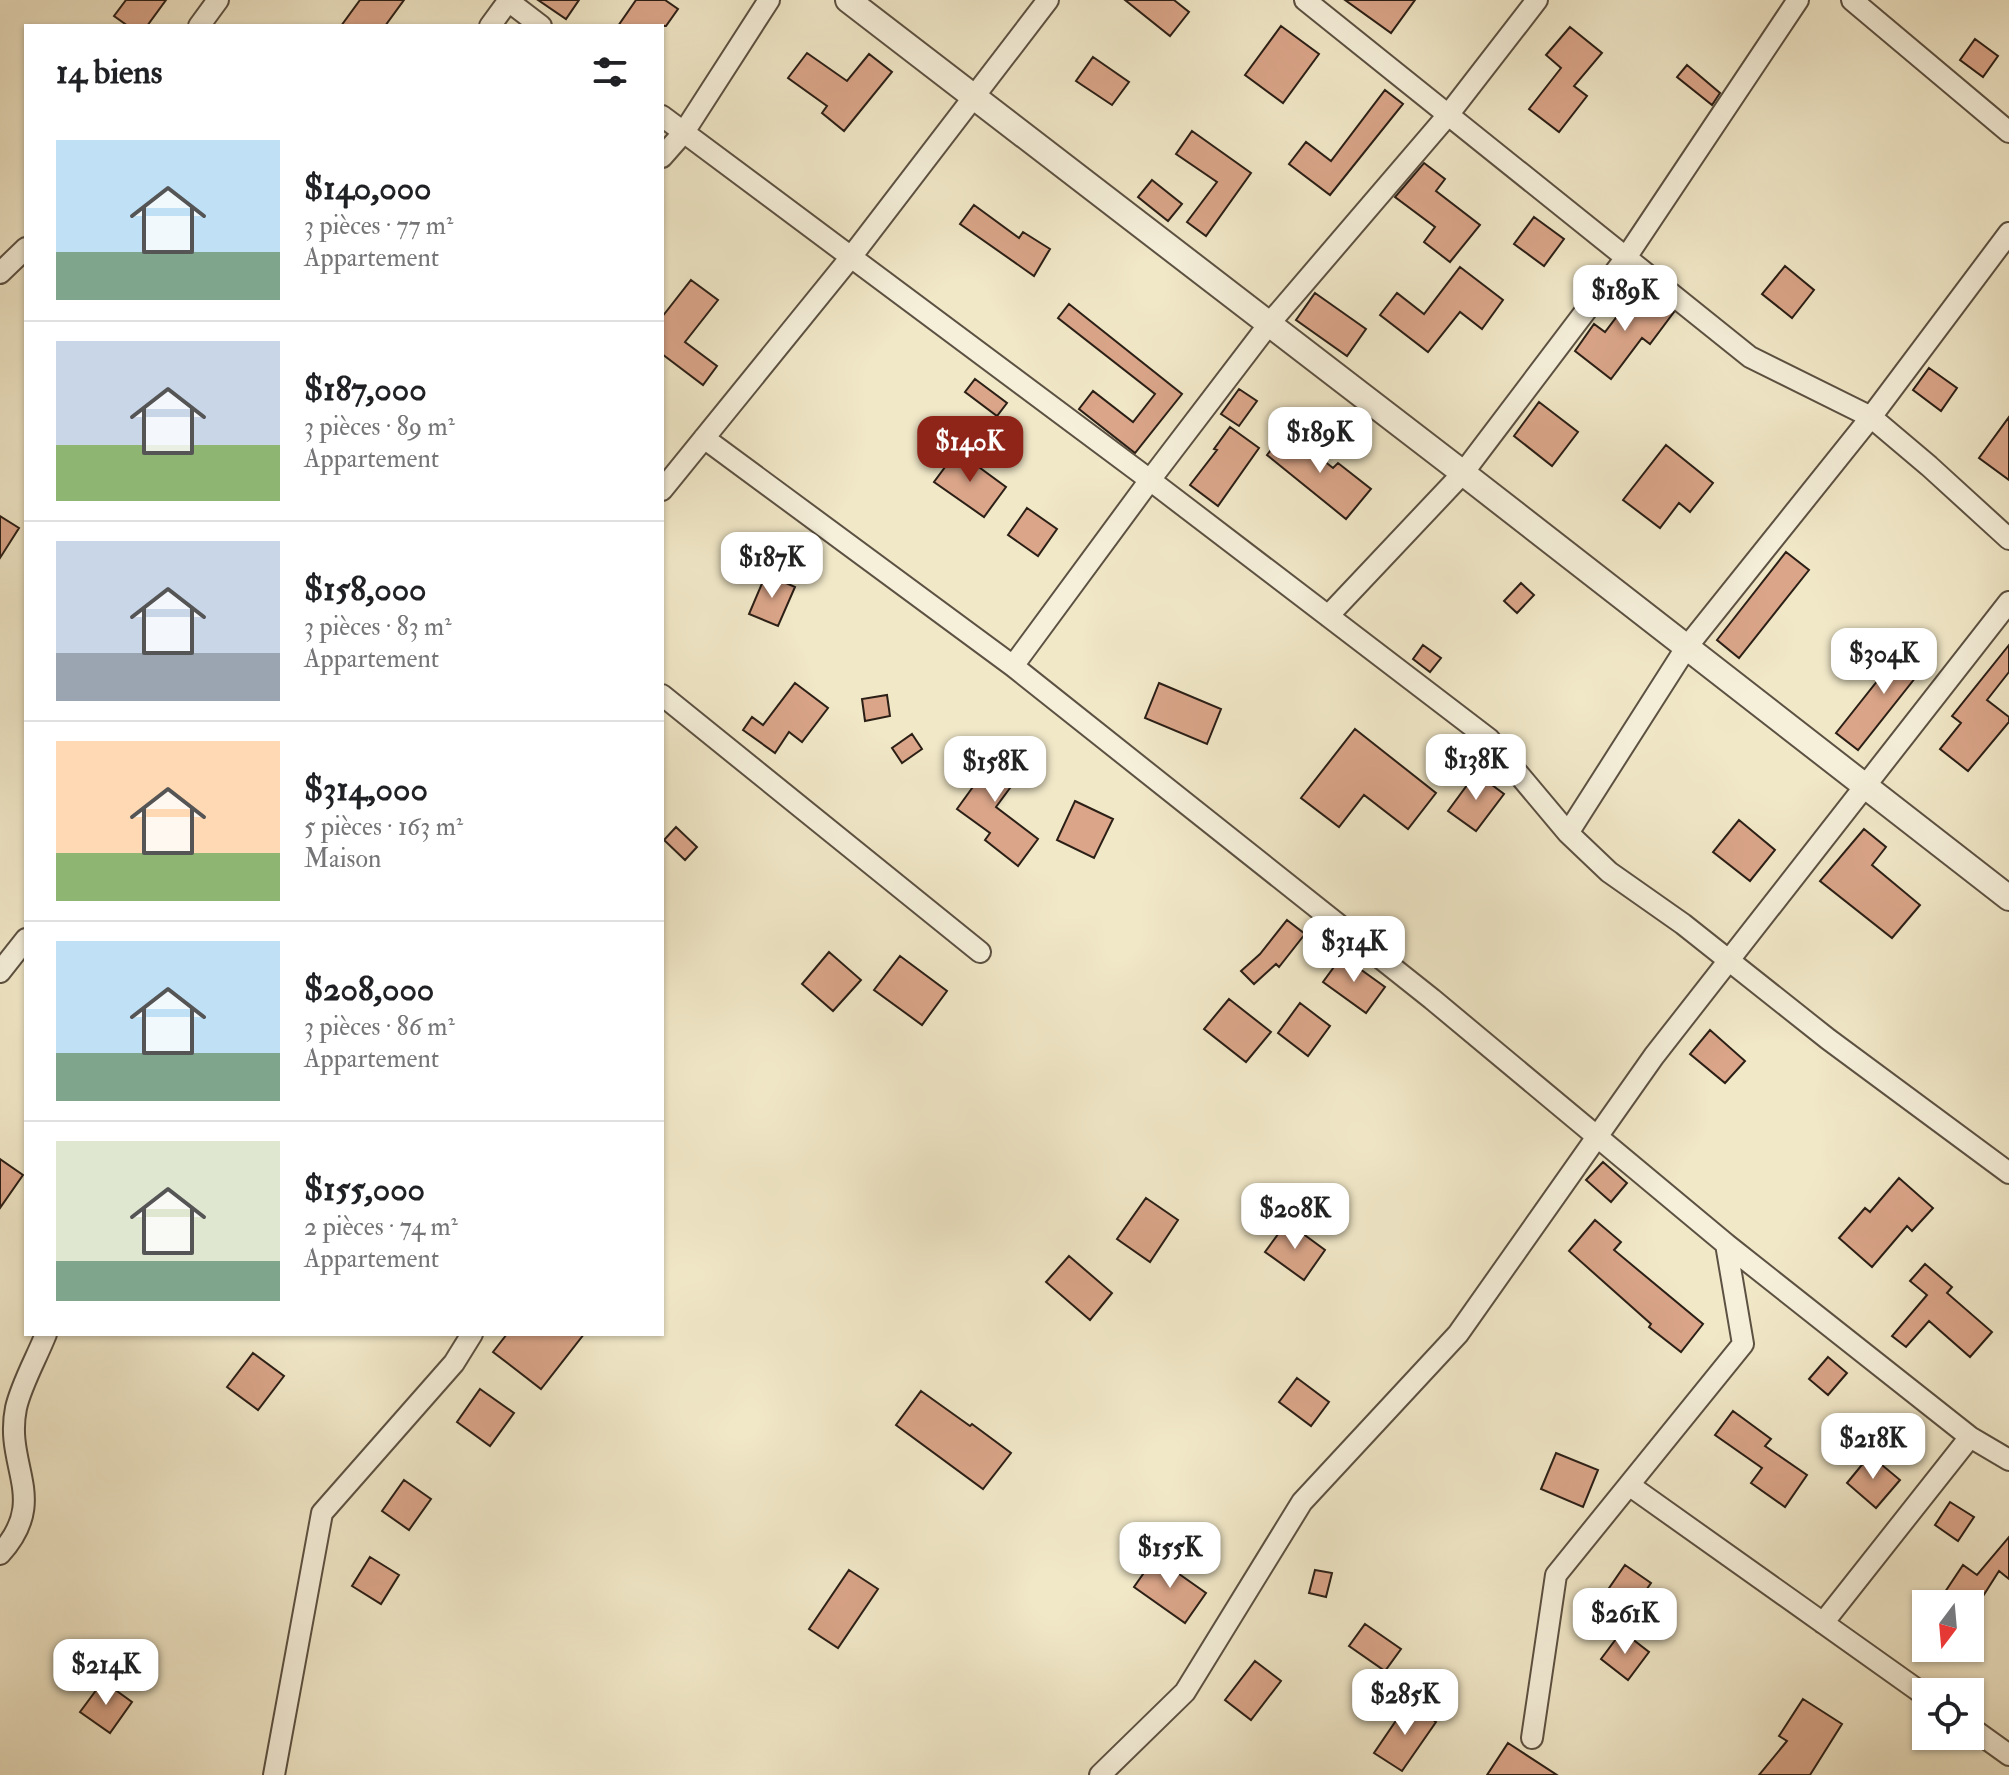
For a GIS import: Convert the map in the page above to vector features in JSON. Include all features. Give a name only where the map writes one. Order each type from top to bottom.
[{"type":"street","points":[[200,24],[218,0]]},
{"type":"street","points":[[491,24],[508,0],[538,24]]},
{"type":"street","points":[[664,155],[684,132],[769,0]]},
{"type":"street","points":[[848,0],[2009,898]]},
{"type":"street","points":[[664,488],[851,257],[1048,0]]},
{"type":"street","points":[[1305,0],[1750,357],[1871,417],[2009,539]]},
{"type":"street","points":[[1013,666],[1269,324],[1448,115],[1537,0]]},
{"type":"street","points":[[1328,616],[1463,473],[1625,259],[1798,0]]},
{"type":"street","points":[[1852,0],[2009,132]]},
{"type":"street","points":[[664,117],[1150,480],[1489,739],[1568,833],[1609,872],[2009,1173]]},
{"type":"street","points":[[1568,833],[1686,648],[1871,417],[2009,233]]},
{"type":"street","points":[[0,273],[24,250]]},
{"type":"street","points":[[704,438],[1013,666],[1432,999],[1726,1244],[1970,1437],[2009,1460]]},
{"type":"street","points":[[1100,1775],[1185,1692],[1302,1502],[1458,1334],[1654,1056],[2009,602]]},
{"type":"street","points":[[664,697],[980,952]]},
{"type":"street","points":[[0,972],[24,942]]},
{"type":"street","points":[[1532,1738],[1556,1575],[1743,1344],[1726,1244]]},
{"type":"street","points":[[0,1554],[21,1523],[26,1500],[16,1454],[16,1409],[45,1336]]},
{"type":"street","points":[[274,1775],[322,1513],[454,1363],[471,1336]]},
{"type":"street","points":[[1823,1623],[1970,1437]]},
{"type":"street","points":[[1629,1485],[1912,1686]]},
{"type":"street","points":[[1984,1737],[2009,1755]]},
{"type":"building","points":[[126,0],[166,0],[148,24],[125,24],[114,16]]},
{"type":"building","points":[[360,0],[404,0],[386,24],[342,24]]},
{"type":"building","points":[[538,0],[579,0],[566,19]]},
{"type":"building","points":[[636,0],[665,0],[678,9],[666,26],[619,24]]},
{"type":"building","points":[[1125,0],[1174,0],[1189,12],[1170,36]]},
{"type":"building","points":[[1345,0],[1415,0],[1391,33]]},
{"type":"building","points":[[1281,26],[1319,54],[1283,103],[1245,75]]},
{"type":"building","points":[[1570,27],[1602,53],[1574,86],[1587,96],[1559,132],[1529,109],[1561,68],[1546,55]]},
{"type":"building","points":[[1975,39],[1998,56],[1983,77],[1960,60]]},
{"type":"building","points":[[807,53],[847,81],[869,54],[892,72],[844,131],[822,113],[827,106],[788,78]]},
{"type":"building","points":[[1093,57],[1129,82],[1112,105],[1076,81]]},
{"type":"building","points":[[1687,65],[1720,93],[1712,105],[1677,77]]},
{"type":"building","points":[[1385,90],[1403,104],[1330,195],[1289,164],[1306,142],[1331,161]]},
{"type":"building","points":[[1192,131],[1251,173],[1206,236],[1187,222],[1217,182],[1176,154]]},
{"type":"building","points":[[1424,163],[1445,179],[1436,191],[1480,225],[1450,262],[1424,242],[1435,227],[1395,197]]},
{"type":"building","points":[[1152,180],[1182,204],[1168,221],[1138,197]]},
{"type":"building","points":[[974,205],[1019,238],[1023,232],[1050,249],[1034,276],[960,224]]},
{"type":"building","points":[[1534,217],[1564,239],[1544,266],[1514,244]]},
{"type":"building","points":[[1785,266],[1814,290],[1792,318],[1762,294]]},
{"type":"building","points":[[1460,267],[1503,300],[1482,329],[1460,312],[1428,352],[1380,315],[1397,293],[1424,314]]},
{"type":"building","points":[[691,280],[718,300],[685,342],[717,366],[703,385],[664,356],[664,314]]},
{"type":"building","points":[[1640,286],[1674,312],[1650,344],[1642,338],[1611,379],[1575,351],[1594,324],[1605,332]]},
{"type":"building","points":[[1315,293],[1366,329],[1347,356],[1296,320]]},
{"type":"building","points":[[1069,304],[1182,394],[1135,453],[1079,409],[1093,391],[1133,422],[1155,394],[1058,318]]},
{"type":"building","points":[[1929,368],[1957,388],[1941,411],[1913,390]]},
{"type":"building","points":[[975,379],[1007,403],[997,416],[965,392]]},
{"type":"building","points":[[1239,389],[1257,401],[1239,426],[1221,414]]},
{"type":"building","points":[[1539,402],[1578,432],[1552,466],[1514,436]]},
{"type":"building","points":[[2009,417],[2009,480],[1979,458]]},
{"type":"building","points":[[1230,427],[1259,448],[1218,506],[1190,485]]},
{"type":"building","points":[[1286,431],[1333,468],[1338,463],[1371,489],[1346,519],[1267,455]]},
{"type":"building","points":[[1666,445],[1713,483],[1690,512],[1679,503],[1660,528],[1623,500]]},
{"type":"building","points":[[957,451],[1006,487],[984,517],[934,482]]},
{"type":"building","points":[[1027,508],[1057,529],[1038,556],[1008,535]]},
{"type":"building","points":[[0,516],[19,528],[0,558]]},
{"type":"building","points":[[1786,552],[1809,570],[1739,658],[1717,640]]},
{"type":"building","points":[[766,574],[795,587],[778,626],[749,614]]},
{"type":"building","points":[[1521,583],[1534,595],[1517,613],[1504,601]]},
{"type":"building","points":[[1909,641],[1931,658],[1858,750],[1836,733]]},
{"type":"building","points":[[1423,645],[1441,658],[1430,672],[1413,659]]},
{"type":"building","points":[[2009,645],[2009,672],[1987,700],[2009,717],[2009,722],[1968,771],[1940,749],[1961,723],[1952,716]]},
{"type":"building","points":[[795,683],[828,708],[802,742],[789,732],[775,753],[743,730],[752,717],[763,725]]},
{"type":"building","points":[[1159,683],[1221,709],[1207,744],[1145,718]]},
{"type":"building","points":[[887,695],[890,716],[865,721],[862,699]]},
{"type":"building","points":[[1355,729],[1436,793],[1408,829],[1364,795],[1339,827],[1301,798]]},
{"type":"building","points":[[912,734],[922,749],[902,763],[892,748]]},
{"type":"building","points":[[981,745],[1021,773],[996,807],[1038,839],[1018,866],[985,840],[990,833],[957,809],[975,784],[960,773]]},
{"type":"building","points":[[1476,773],[1504,794],[1476,831],[1448,811]]},
{"type":"building","points":[[1075,801],[1113,819],[1094,858],[1057,840]]},
{"type":"building","points":[[1739,820],[1775,850],[1750,881],[1713,852]]},
{"type":"building","points":[[676,827],[697,847],[685,860],[664,840]]},
{"type":"building","points":[[1864,829],[1886,847],[1872,865],[1920,905],[1892,938],[1820,881]]},
{"type":"building","points":[[1287,920],[1305,934],[1279,967],[1276,964],[1254,984],[1241,971],[1260,954]]},
{"type":"building","points":[[829,952],[861,980],[833,1011],[802,984]]},
{"type":"building","points":[[900,956],[947,991],[922,1025],[874,990]]},
{"type":"building","points":[[1342,956],[1385,987],[1366,1013],[1323,982]]},
{"type":"building","points":[[1229,999],[1271,1032],[1246,1062],[1204,1029]]},
{"type":"building","points":[[1300,1003],[1330,1026],[1308,1056],[1278,1033]]},
{"type":"building","points":[[1710,1030],[1745,1061],[1725,1083],[1690,1054]]},
{"type":"building","points":[[0,1159],[23,1175],[0,1208]]},
{"type":"building","points":[[1603,1162],[1627,1183],[1611,1202],[1586,1180]]},
{"type":"building","points":[[1899,1178],[1933,1208],[1912,1231],[1907,1226],[1872,1267],[1839,1238],[1865,1208],[1870,1212]]},
{"type":"building","points":[[1146,1198],[1178,1220],[1150,1262],[1117,1239]]},
{"type":"building","points":[[1595,1220],[1621,1242],[1614,1250],[1703,1324],[1681,1352],[1649,1327],[1651,1324],[1569,1251]]},
{"type":"building","points":[[1287,1222],[1325,1250],[1304,1280],[1265,1252]]},
{"type":"building","points":[[1069,1256],[1112,1293],[1090,1320],[1046,1282]]},
{"type":"building","points":[[1925,1264],[1952,1287],[1947,1293],[1992,1332],[1970,1357],[1929,1321],[1906,1347],[1892,1336],[1927,1295],[1910,1281]]},
{"type":"building","points":[[505,1336],[582,1336],[541,1389],[493,1352]]},
{"type":"building","points":[[253,1353],[284,1376],[258,1410],[227,1387]]},
{"type":"building","points":[[1828,1357],[1847,1373],[1828,1395],[1809,1379]]},
{"type":"building","points":[[1297,1378],[1329,1402],[1311,1426],[1279,1402]]},
{"type":"building","points":[[480,1389],[514,1413],[490,1446],[457,1422]]},
{"type":"building","points":[[921,1391],[1011,1453],[983,1489],[896,1425]]},
{"type":"building","points":[[1733,1411],[1771,1439],[1765,1446],[1807,1475],[1785,1507],[1751,1483],[1762,1468],[1715,1435]]},
{"type":"building","points":[[1556,1453],[1598,1470],[1583,1507],[1541,1489]]},
{"type":"building","points":[[1870,1455],[1900,1480],[1876,1508],[1847,1483]]},
{"type":"building","points":[[404,1480],[431,1499],[409,1530],[382,1511]]},
{"type":"building","points":[[1950,1502],[1974,1517],[1958,1541],[1935,1525]]},
{"type":"building","points":[[2009,1537],[2009,1579],[1999,1571],[1984,1595],[1984,1590],[1946,1590],[1963,1565],[1977,1575]]},
{"type":"building","points":[[370,1557],[399,1575],[381,1604],[352,1586]]},
{"type":"building","points":[[1155,1557],[1206,1593],[1185,1623],[1134,1587]]},
{"type":"building","points":[[1625,1565],[1651,1583],[1633,1609],[1607,1591]]},
{"type":"building","points":[[849,1570],[878,1589],[838,1648],[809,1629]]},
{"type":"building","points":[[1315,1570],[1332,1573],[1326,1597],[1309,1593]]},
{"type":"building","points":[[1365,1624],[1401,1649],[1385,1671],[1349,1646]]},
{"type":"building","points":[[1622,1631],[1649,1652],[1628,1680],[1601,1659]]},
{"type":"building","points":[[1255,1661],[1281,1681],[1251,1720],[1225,1700]]},
{"type":"building","points":[[103,1681],[132,1702],[110,1733],[80,1712]]},
{"type":"building","points":[[1803,1699],[1842,1724],[1810,1775],[1759,1775],[1787,1741],[1779,1736]]},
{"type":"building","points":[[1408,1703],[1436,1722],[1402,1771],[1374,1753]]},
{"type":"building","points":[[1508,1743],[1557,1775],[1487,1775]]}]
